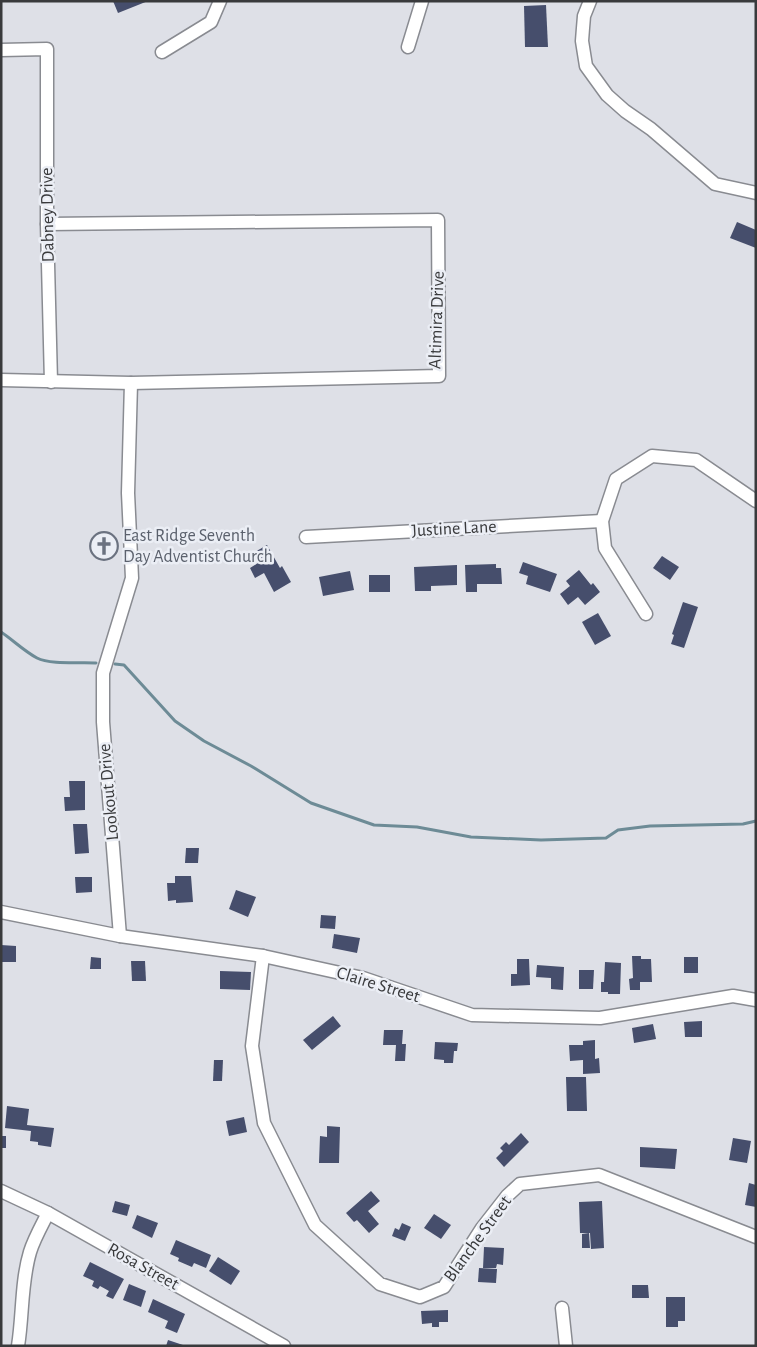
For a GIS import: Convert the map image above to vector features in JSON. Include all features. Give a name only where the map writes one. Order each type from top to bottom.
[{"type":"street","points":[[162,52],[211,22],[220,1]]},
{"type":"street","points":[[408,47],[422,1]]},
{"type":"street","points":[[590,1],[584,16],[582,41],[586,66],[607,95],[625,112],[650,129],[715,184],[756,193]]},
{"type":"street","name":"Dabney Drive","points":[[1,50],[47,49],[47,224],[51,382]]},
{"type":"street","name":"Altimira Drive","points":[[1,380],[131,383],[439,376],[438,220],[47,224]]},
{"type":"street","name":"Lookout Drive","points":[[120,936],[103,722],[103,673],[132,578],[128,493],[131,383]]},
{"type":"street","points":[[646,614],[605,548],[602,521],[616,479],[652,456],[696,460],[756,501]]},
{"type":"street","name":"Justine Lane","points":[[306,537],[602,521]]},
{"type":"street","name":"Claire Street","points":[[1,912],[120,936],[263,956],[364,978],[472,1015],[600,1018],[733,996],[756,1000]]},
{"type":"street","name":"Blanche Street","points":[[263,956],[252,1046],[264,1123],[315,1225],[380,1284],[420,1297],[444,1287],[482,1228],[506,1196],[520,1184],[599,1175],[756,1237]]},
{"type":"street","name":"Rosa Street","points":[[1,1191],[48,1213],[271,1342],[284,1346]]},
{"type":"street","points":[[18,1346],[22,1291],[30,1251],[48,1213]]},
{"type":"street","points":[[562,1308],[566,1346]]},
{"type":"building","points":[[113,1],[148,1],[118,13]]},
{"type":"building","points":[[546,5],[548,47],[525,47],[524,6]]},
{"type":"building","points":[[737,222],[756,230],[756,248],[730,238]]},
{"type":"building","points":[[267,545],[280,568],[282,566],[291,582],[274,592],[264,573],[255,578],[250,568],[258,563],[253,553]]},
{"type":"building","points":[[662,556],[679,567],[670,580],[653,568]]},
{"type":"building","points":[[523,562],[557,574],[550,592],[526,584],[528,576],[519,573]]},
{"type":"building","points":[[496,564],[496,568],[501,568],[502,584],[477,584],[477,592],[466,592],[465,565]]},
{"type":"building","points":[[457,565],[457,585],[431,586],[431,591],[415,591],[414,567]]},
{"type":"building","points":[[579,570],[591,585],[593,583],[600,592],[585,605],[578,597],[568,605],[560,594],[570,586],[566,581]]},
{"type":"building","points":[[350,571],[354,590],[323,596],[319,577]]},
{"type":"building","points":[[369,575],[390,575],[390,592],[369,592]]},
{"type":"building","points":[[683,602],[698,607],[684,648],[671,644],[674,635],[672,634]]},
{"type":"building","points":[[598,613],[611,636],[595,645],[582,622]]},
{"type":"building","points":[[69,781],[85,781],[85,810],[65,811],[64,797],[70,797]]},
{"type":"building","points":[[73,824],[87,824],[89,853],[75,854]]},
{"type":"building","points":[[186,848],[199,848],[198,863],[185,863]]},
{"type":"building","points":[[175,876],[191,876],[193,902],[176,903],[176,900],[168,901],[167,883],[175,883]]},
{"type":"building","points":[[75,877],[92,877],[92,892],[76,893]]},
{"type":"building","points":[[236,890],[256,897],[248,917],[229,909]]},
{"type":"building","points":[[321,915],[336,916],[335,929],[320,928]]},
{"type":"building","points":[[334,934],[360,938],[357,953],[332,948]]},
{"type":"building","points":[[1,945],[16,946],[16,962],[1,962]]},
{"type":"building","points":[[632,956],[641,956],[641,959],[651,959],[652,982],[640,982],[640,990],[630,990],[629,979],[633,978]]},
{"type":"building","points":[[91,957],[101,958],[101,969],[90,969]]},
{"type":"building","points":[[684,957],[698,957],[698,973],[684,973]]},
{"type":"building","points":[[517,959],[529,959],[530,985],[511,986],[511,974],[517,974]]},
{"type":"building","points":[[131,961],[145,961],[146,981],[132,981]]},
{"type":"building","points":[[605,962],[621,963],[620,994],[601,992],[601,982],[604,982]]},
{"type":"building","points":[[537,965],[564,967],[563,990],[551,989],[551,978],[536,977]]},
{"type":"building","points":[[579,970],[594,970],[593,989],[579,989]]},
{"type":"building","points":[[220,971],[251,972],[250,990],[220,989]]},
{"type":"building","points":[[333,1016],[341,1026],[312,1050],[303,1040]]},
{"type":"building","points":[[702,1021],[702,1037],[685,1037],[684,1022]]},
{"type":"building","points":[[653,1024],[656,1039],[634,1043],[632,1028]]},
{"type":"building","points":[[384,1030],[403,1030],[402,1044],[406,1044],[405,1061],[395,1061],[396,1045],[383,1045]]},
{"type":"building","points":[[595,1040],[595,1059],[599,1058],[600,1073],[583,1074],[583,1060],[570,1061],[569,1045],[583,1045],[583,1041]]},
{"type":"building","points":[[435,1042],[458,1043],[457,1051],[454,1051],[453,1063],[444,1063],[444,1060],[434,1059]]},
{"type":"building","points":[[214,1060],[223,1060],[222,1081],[213,1081]]},
{"type":"building","points":[[566,1077],[586,1077],[587,1111],[567,1111]]},
{"type":"building","points":[[7,1106],[29,1109],[27,1125],[54,1128],[51,1147],[38,1145],[38,1142],[30,1141],[31,1131],[5,1128]]},
{"type":"building","points":[[244,1117],[247,1132],[229,1136],[226,1121]]},
{"type":"building","points":[[327,1126],[340,1127],[339,1163],[319,1163],[320,1136],[327,1137]]},
{"type":"building","points":[[521,1133],[529,1142],[504,1167],[496,1158],[503,1151],[500,1148],[506,1142],[509,1145]]},
{"type":"building","points":[[1,1136],[6,1136],[6,1148],[1,1148]]},
{"type":"building","points":[[733,1138],[751,1141],[747,1163],[729,1160]]},
{"type":"building","points":[[640,1147],[677,1149],[675,1169],[640,1167]]},
{"type":"building","points":[[749,1183],[756,1185],[756,1207],[745,1205]]},
{"type":"building","points":[[371,1191],[380,1201],[368,1211],[379,1224],[369,1233],[357,1220],[354,1222],[346,1213]]},
{"type":"building","points":[[115,1201],[130,1205],[127,1216],[112,1212]]},
{"type":"building","points":[[602,1201],[604,1248],[591,1249],[590,1233],[580,1233],[579,1202]]},
{"type":"building","points":[[434,1214],[451,1225],[441,1239],[424,1228]]},
{"type":"building","points":[[137,1215],[158,1223],[152,1238],[132,1228]]},
{"type":"building","points":[[402,1223],[411,1227],[405,1241],[392,1236],[395,1228],[399,1230]]},
{"type":"building","points":[[589,1233],[590,1248],[582,1248],[582,1234]]},
{"type":"building","points":[[176,1240],[211,1255],[206,1268],[194,1263],[192,1267],[178,1261],[179,1258],[170,1254]]},
{"type":"building","points":[[484,1247],[504,1248],[503,1265],[497,1264],[496,1268],[483,1268]]},
{"type":"building","points":[[218,1257],[240,1271],[231,1285],[209,1271]]},
{"type":"building","points":[[90,1262],[124,1279],[113,1299],[106,1296],[109,1291],[100,1286],[98,1289],[92,1286],[94,1281],[83,1276]]},
{"type":"building","points":[[479,1268],[497,1269],[496,1283],[478,1282]]},
{"type":"building","points":[[129,1284],[146,1291],[141,1307],[123,1300]]},
{"type":"building","points":[[632,1285],[648,1285],[649,1298],[632,1298]]},
{"type":"building","points":[[666,1297],[685,1297],[685,1321],[678,1321],[678,1327],[666,1327]]},
{"type":"building","points":[[153,1299],[185,1314],[177,1333],[165,1328],[168,1321],[148,1312]]},
{"type":"building","points":[[448,1310],[448,1322],[439,1322],[439,1327],[432,1327],[432,1323],[422,1324],[421,1311]]},
{"type":"building","points":[[168,1340],[183,1345],[183,1346],[166,1346]]},
{"type":"waterway","points":[[1,632],[28,652],[43,660],[96,663]]},
{"type":"waterway","points":[[115,664],[124,665],[175,721],[204,741],[251,766],[311,803],[374,825],[417,827],[471,837],[541,840],[606,838],[618,830],[650,826],[743,824],[756,821]]},
{"type":"place","name":"East Ridge Seventh Day Adventist Church","points":[[104,546]]}]
